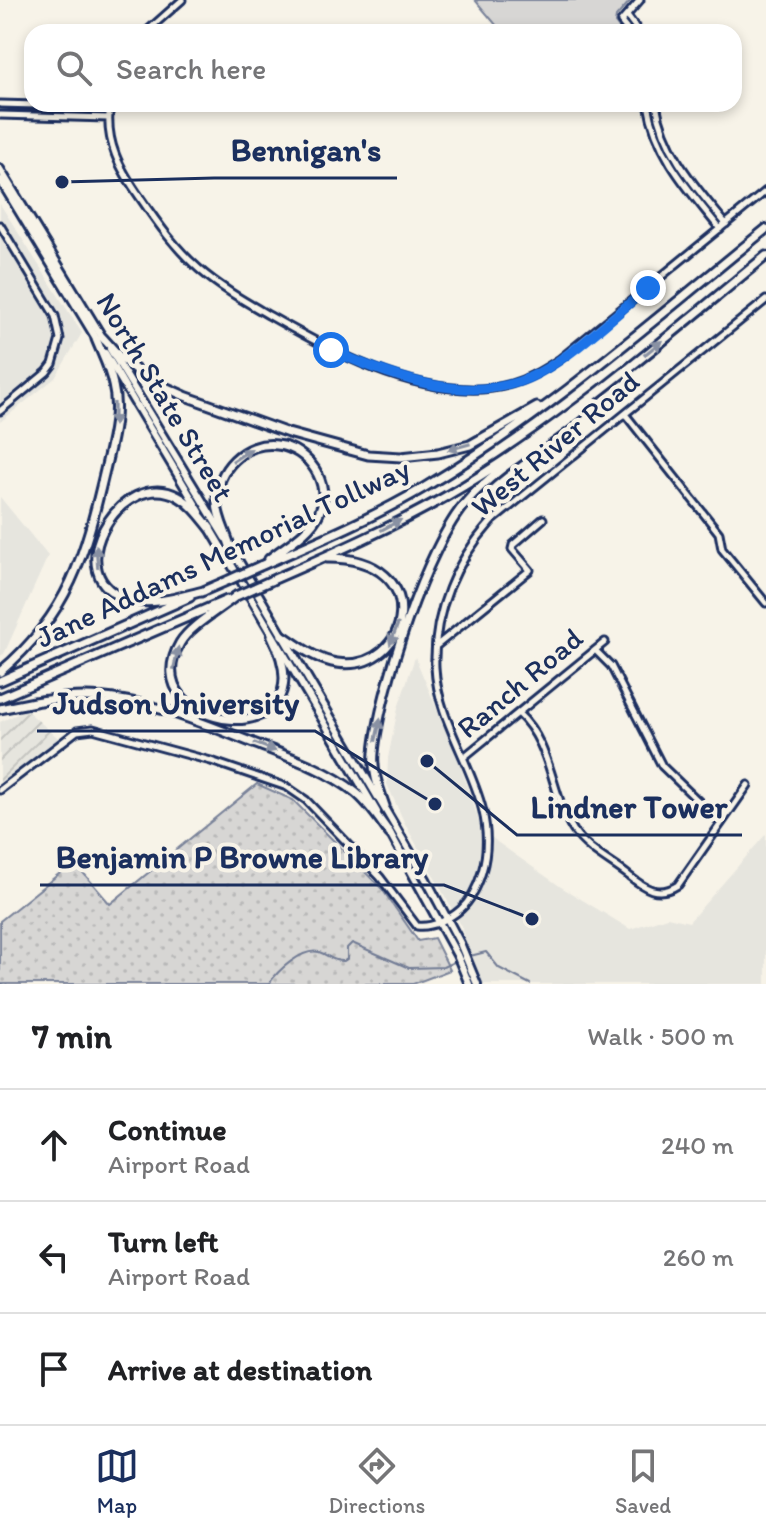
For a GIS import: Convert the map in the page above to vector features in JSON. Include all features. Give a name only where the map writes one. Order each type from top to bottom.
[{"type":"highway","name":"Jane Addams Memorial Tollway","points":[[0,681],[356,524],[425,487],[554,400],[766,229]]},
{"type":"highway","name":"Jane Addams Memorial Tollway","points":[[0,698],[321,558],[446,496],[549,428],[620,375],[766,256]]},
{"type":"highway","points":[[100,338],[147,379],[185,396],[288,433],[368,455],[401,457],[470,445],[554,400]]},
{"type":"highway","points":[[0,672],[19,656],[52,617],[71,585],[91,526],[115,425],[114,386],[100,338]]},
{"type":"highway","points":[[385,806],[374,769],[378,730],[395,662],[448,525],[468,499],[583,409],[620,375]]},
{"type":"highway","points":[[231,549],[217,505],[218,486],[228,465],[256,447],[277,445],[296,451],[312,464],[322,481],[322,505],[311,526],[260,566]]},
{"type":"highway","points":[[204,591],[147,602],[129,600],[109,589],[102,579],[95,551],[105,526],[117,512],[131,499],[147,492],[178,496],[210,528]]},
{"type":"highway","points":[[282,635],[315,656],[342,664],[365,660],[393,642],[400,608],[398,591],[393,583],[383,572],[367,563],[321,558]]},
{"type":"highway","points":[[236,596],[185,636],[177,648],[174,676],[186,701],[203,714],[233,720],[249,719],[268,710],[280,695],[285,673],[283,657],[272,636]]},
{"type":"highway","points":[[0,709],[41,700],[86,697],[132,701],[182,716],[306,763],[353,790],[368,804],[390,834]]},
{"type":"main road","name":"North State Street","points":[[0,169],[477,984]]},
{"type":"main road","name":"North State Street","points":[[0,180],[231,549],[385,806],[447,919],[469,984]]},
{"type":"street","points":[[623,24],[621,22],[640,0]]},
{"type":"street","points":[[156,24],[183,1]]},
{"type":"street","points":[[627,16],[633,24]]},
{"type":"street","points":[[0,104],[24,104]]},
{"type":"street","points":[[109,112],[112,151],[125,177],[156,222],[196,267],[236,296],[327,348],[365,365],[425,382],[461,388],[495,388],[539,373],[766,191]]},
{"type":"street","points":[[650,112],[671,165],[720,229]]},
{"type":"street","points":[[658,112],[673,155],[726,224]]},
{"type":"street","points":[[0,115],[108,118]]},
{"type":"street","points":[[653,126],[660,124]]},
{"type":"street","points":[[0,225],[55,316],[60,339],[53,364],[47,372],[0,411]]},
{"type":"street","name":"West River Road","points":[[439,922],[458,912],[470,899],[479,881],[486,853],[487,833],[482,803],[439,695],[435,647],[447,592],[458,566],[471,544],[491,522],[766,300]]},
{"type":"street","points":[[625,414],[719,533],[722,549],[766,603]]},
{"type":"street","points":[[435,647],[530,570],[512,549],[513,545],[543,519]]},
{"type":"street","name":"Ranch Road","points":[[464,757],[605,642]]},
{"type":"street","points":[[595,650],[611,666],[662,766],[720,822]]},
{"type":"street","points":[[518,713],[537,736],[569,821],[583,842],[647,889],[662,891],[678,885],[748,785]]},
{"type":"street","points":[[0,790],[77,731],[93,729],[211,761],[294,791],[376,872],[415,924],[425,927],[439,922]]},
{"type":"shaded area","points":[[475,0],[631,0],[616,17],[616,24],[495,24]]},
{"type":"shaded area","points":[[0,204],[82,333],[55,378],[0,422]]},
{"type":"shaded area","points":[[0,497],[48,556],[4,654],[0,656]]},
{"type":"shaded area","points":[[415,657],[459,762],[481,827],[561,887],[630,929],[667,917],[689,922],[766,834],[766,984],[481,984],[462,927],[405,824],[387,784],[388,758],[398,708]]},
{"type":"shaded area","points":[[26,710],[64,743],[0,794],[0,722]]},
{"type":"shaded area","points":[[257,784],[293,800],[382,889],[418,941],[434,938],[450,970],[413,984],[0,984],[0,921],[74,862],[110,904]]},
{"type":"waterway","points":[[269,984],[284,967],[305,953],[319,952],[344,961],[347,959],[347,948],[352,943],[409,968],[443,967],[456,961]]},
{"type":"waterway","points":[[470,956],[486,952],[499,968],[530,984]]},
{"type":"place","name":"Bennigan's","points":[[62,182]]},
{"type":"place","name":"Lindner Tower","points":[[427,761]]},
{"type":"place","name":"Judson University","points":[[435,804]]},
{"type":"place","name":"Benjamin P Browne Library","points":[[532,919]]},
{"type":"route","points":[[331,350],[365,365],[425,382],[461,388],[495,388],[539,373],[648,288]]}]
